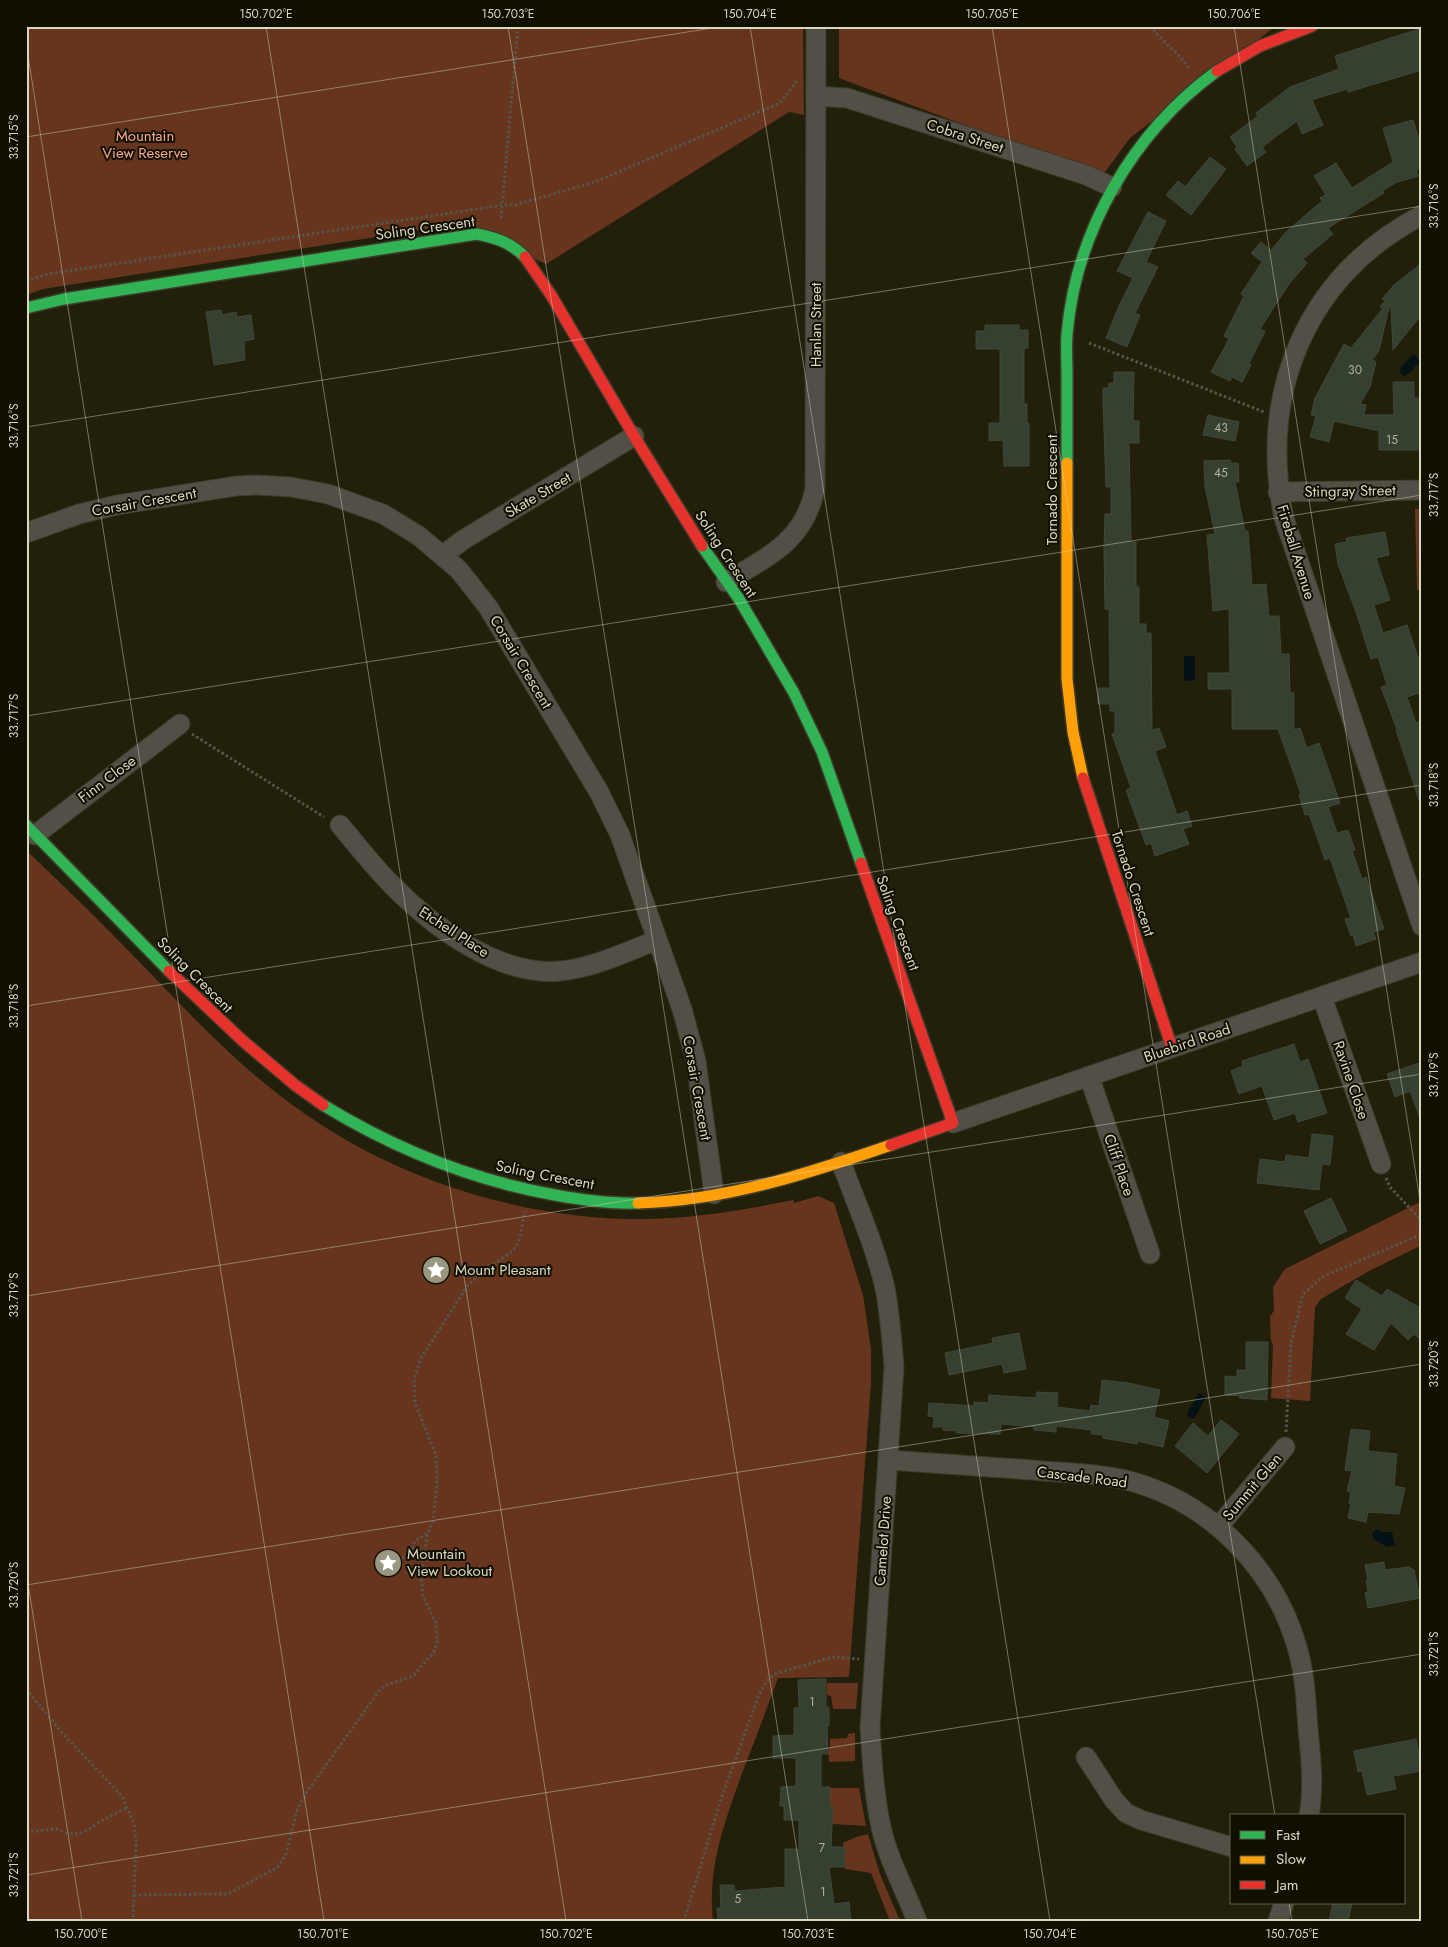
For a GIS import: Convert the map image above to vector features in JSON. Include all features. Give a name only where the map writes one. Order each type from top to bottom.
[{"type":"street","name":"Hanlan Street","points":[[726,582],[788,542],[806,517],[815,489],[816,26]]},
{"type":"street","name":"Tornado Crescent","points":[[1172,1048],[1084,783],[1073,732],[1066,679],[1067,334],[1075,285],[1091,232],[1112,188],[1162,120],[1214,73],[1254,49],[1312,26]]},
{"type":"street","name":"Cobra Street","points":[[816,96],[847,98],[1086,175],[1112,188]]},
{"type":"street","name":"Fireball Avenue","points":[[1422,216],[1379,242],[1351,267],[1324,299],[1305,331],[1284,388],[1278,418],[1276,456],[1278,492],[1289,536],[1422,926]]},
{"type":"street","name":"Soling Crescent","points":[[26,308],[64,299],[468,235],[477,234],[497,238],[514,246],[528,260],[551,295],[634,436],[713,564],[739,599],[794,693],[815,737],[953,1123],[783,1180],[714,1194],[646,1203],[580,1200],[464,1174],[420,1157],[372,1134],[317,1101],[274,1068],[216,1018],[30,830]]},
{"type":"street","name":"Skate Street","points":[[443,555],[463,540],[634,436]]},
{"type":"street","name":"Corsair Crescent","points":[[26,533],[105,507],[236,486],[256,485],[300,489],[346,499],[383,514],[401,524],[443,555],[459,570],[488,607],[599,792],[620,835],[682,1009],[696,1061],[714,1194]]},
{"type":"street","name":"Stingray Street","points":[[1278,492],[1422,490]]},
{"type":"street","name":"Finn Close","points":[[30,830],[180,724]]},
{"type":"street","name":"Etchell Place","points":[[340,825],[392,886],[423,914],[471,946],[507,964],[539,971],[568,970],[584,967],[657,940]]},
{"type":"street","name":"Bluebird Road","points":[[953,1123],[1422,962]]},
{"type":"street","name":"Ravine Close","points":[[1322,997],[1381,1164]]},
{"type":"street","name":"Cliff Place","points":[[1089,1076],[1150,1254]]},
{"type":"street","name":"Camelot Drive","points":[[841,1162],[885,1287],[894,1367],[870,1727],[873,1772],[881,1828],[891,1858],[917,1921]]},
{"type":"street","name":"Summit Glen","points":[[1219,1526],[1285,1447]]},
{"type":"street","name":"Cascade Road","points":[[889,1460],[1111,1477],[1163,1493],[1195,1510],[1219,1526],[1254,1564],[1273,1592],[1288,1619],[1297,1647],[1303,1674],[1312,1770],[1310,1814]]},
{"type":"street","points":[[1086,1757],[1114,1800],[1126,1813],[1141,1820],[1230,1846]]},
{"type":"street","points":[[1278,1921],[1284,1904]]},
{"type":"path","points":[[497,238],[503,205],[518,26]]},
{"type":"path","points":[[1150,26],[1157,36],[1182,58],[1203,83]]},
{"type":"path","points":[[26,281],[48,274],[503,205],[515,206],[595,182],[780,103],[801,74],[816,71]]},
{"type":"path","points":[[1067,334],[1278,418]]},
{"type":"path","points":[[180,724],[199,739],[340,825]]},
{"type":"path","points":[[1381,1164],[1390,1187],[1422,1221]]},
{"type":"path","points":[[134,1895],[228,1894],[278,1866],[290,1841],[297,1810],[306,1793],[379,1691],[384,1686],[413,1676],[434,1652],[437,1642],[436,1623],[423,1596],[423,1558],[428,1533],[433,1521],[436,1494],[436,1455],[414,1403],[414,1380],[421,1358],[468,1286],[513,1250],[519,1241],[529,1190]]},
{"type":"path","points":[[1285,1447],[1291,1343],[1303,1294],[1324,1276],[1422,1234]]},
{"type":"path","points":[[388,1563],[410,1555],[415,1541],[428,1533]]},
{"type":"path","points":[[683,1921],[721,1799],[758,1696],[770,1676],[777,1672],[833,1657],[874,1659]]},
{"type":"path","points":[[26,1689],[63,1734],[122,1796],[128,1806],[134,1823],[136,1840],[133,1921]]},
{"type":"path","points":[[26,1832],[57,1829],[67,1833],[78,1834],[128,1806]]},
{"type":"green space","name":"Mountain View Reserve","points":[[26,26],[803,26],[804,115],[789,112],[546,264],[459,224],[43,289],[26,295]]},
{"type":"green space","points":[[839,26],[1276,26],[1130,138],[1102,176],[839,78]]},
{"type":"green space","points":[[1415,509],[1422,509],[1422,590],[1417,590]]},
{"type":"green space","points":[[26,850],[92,913],[213,1037],[256,1076],[318,1123],[361,1148],[405,1169],[452,1187],[499,1201],[548,1211],[597,1217],[646,1219],[683,1217],[793,1200],[794,1203],[818,1196],[834,1203],[863,1295],[871,1349],[871,1384],[849,1677],[778,1678],[737,1787],[715,1861],[712,1900],[713,1921],[26,1921]]},
{"type":"green space","points":[[1422,1201],[1422,1245],[1369,1271],[1321,1299],[1315,1307],[1310,1401],[1271,1398],[1273,1346],[1270,1316],[1274,1311],[1273,1287],[1285,1269]]},
{"type":"green space","points":[[827,1683],[858,1683],[856,1709],[833,1709],[831,1696],[827,1695]]},
{"type":"green space","points":[[855,1733],[855,1761],[829,1762],[828,1748],[830,1748],[830,1739],[847,1738],[848,1734]]},
{"type":"green space","points":[[830,1788],[859,1788],[866,1826],[833,1824],[833,1808],[830,1807]]},
{"type":"green space","points":[[868,1834],[880,1874],[900,1921],[890,1921],[871,1873],[845,1869],[843,1843]]},
{"type":"shaded area","points":[[1412,355],[1415,355],[1421,363],[1404,376],[1400,373],[1401,368]]},
{"type":"shaded area","points":[[1184,656],[1195,656],[1195,680],[1184,681]]},
{"type":"shaded area","points":[[1199,1393],[1206,1397],[1194,1419],[1188,1416],[1187,1413]]},
{"type":"shaded area","points":[[1376,1529],[1383,1532],[1392,1532],[1395,1545],[1387,1547],[1374,1539],[1372,1534]]},
{"type":"building","points":[[1422,28],[1422,70],[1348,92],[1347,89],[1312,100],[1323,125],[1302,134],[1297,121],[1262,147],[1266,152],[1247,166],[1235,149],[1237,147],[1230,137],[1258,116],[1256,113],[1290,87],[1339,69],[1335,56]]},
{"type":"building","points":[[1413,120],[1418,136],[1422,135],[1422,169],[1416,170],[1418,176],[1395,183],[1382,191],[1384,193],[1328,228],[1333,234],[1303,259],[1307,263],[1289,284],[1260,329],[1265,332],[1249,363],[1251,365],[1242,382],[1232,377],[1230,381],[1211,372],[1229,339],[1224,336],[1244,296],[1241,294],[1262,262],[1251,253],[1261,242],[1271,250],[1287,231],[1322,201],[1320,198],[1326,195],[1314,176],[1336,163],[1352,188],[1393,162],[1383,128]]},
{"type":"building","points":[[1210,157],[1226,169],[1191,215],[1166,195],[1178,181],[1185,187]]},
{"type":"building","points":[[1148,212],[1166,221],[1146,262],[1158,267],[1135,313],[1140,315],[1127,347],[1106,338],[1133,278],[1117,271]]},
{"type":"building","points":[[1422,263],[1422,314],[1393,350],[1391,308],[1389,307],[1379,351],[1372,360],[1376,362],[1370,387],[1360,404],[1366,405],[1364,415],[1394,415],[1393,382],[1414,382],[1414,398],[1422,398],[1422,450],[1379,450],[1379,431],[1334,421],[1329,442],[1310,437],[1316,416],[1311,415],[1315,398],[1344,344],[1351,348],[1384,307],[1380,307],[1385,301],[1382,299],[1394,285]]},
{"type":"building","points":[[221,310],[222,315],[236,312],[237,317],[251,315],[254,339],[244,341],[245,360],[214,365],[206,312]]},
{"type":"building","points":[[985,325],[1019,325],[1019,330],[1028,330],[1028,348],[1024,348],[1024,404],[1027,404],[1027,423],[1029,423],[1029,466],[1004,466],[1003,440],[989,441],[989,423],[1000,423],[1000,349],[976,349],[976,331],[985,331]]},
{"type":"building","points":[[1114,372],[1134,372],[1133,421],[1139,421],[1139,443],[1129,443],[1131,542],[1136,542],[1136,587],[1139,587],[1139,624],[1146,624],[1146,633],[1151,633],[1152,730],[1159,728],[1166,747],[1155,751],[1177,815],[1187,811],[1192,826],[1183,829],[1189,844],[1155,856],[1151,843],[1146,845],[1126,790],[1131,788],[1112,734],[1115,733],[1115,711],[1110,711],[1110,704],[1098,704],[1098,688],[1110,688],[1109,609],[1105,609],[1104,549],[1105,514],[1111,514],[1111,487],[1106,487],[1103,388],[1109,388],[1109,383],[1114,383]]},
{"type":"building","points":[[1208,415],[1239,422],[1235,441],[1203,435]]},
{"type":"building","points":[[1231,460],[1230,463],[1238,463],[1239,482],[1235,482],[1245,531],[1248,531],[1252,585],[1266,584],[1269,616],[1279,616],[1281,654],[1289,654],[1290,693],[1294,693],[1294,730],[1300,728],[1307,748],[1319,743],[1340,803],[1328,807],[1337,833],[1348,830],[1355,850],[1352,851],[1362,879],[1366,877],[1384,929],[1373,932],[1376,939],[1356,946],[1345,919],[1351,918],[1330,858],[1325,860],[1309,814],[1305,815],[1299,795],[1301,794],[1278,729],[1232,729],[1232,689],[1208,689],[1208,673],[1230,673],[1229,609],[1213,611],[1207,535],[1215,534],[1205,487],[1204,461]]},
{"type":"building","points":[[1385,532],[1389,555],[1376,558],[1390,600],[1374,605],[1383,633],[1407,625],[1422,669],[1422,692],[1407,697],[1416,723],[1422,721],[1422,800],[1419,800],[1397,729],[1381,687],[1387,685],[1378,657],[1371,659],[1338,564],[1335,544],[1347,542],[1346,538]]},
{"type":"building","points":[[1294,1044],[1300,1062],[1308,1059],[1327,1113],[1298,1122],[1295,1113],[1274,1120],[1262,1086],[1239,1094],[1231,1071],[1243,1066],[1242,1061]]},
{"type":"building","points":[[1422,1062],[1422,1118],[1420,1118],[1410,1091],[1395,1097],[1387,1074]]},
{"type":"building","points":[[1312,1134],[1333,1136],[1330,1165],[1322,1164],[1319,1190],[1257,1183],[1260,1159],[1285,1162],[1286,1155],[1309,1158]]},
{"type":"building","points":[[1331,1198],[1347,1231],[1320,1244],[1304,1211]]},
{"type":"building","points":[[1356,1280],[1382,1296],[1387,1289],[1422,1309],[1422,1341],[1414,1334],[1408,1340],[1391,1323],[1374,1350],[1346,1334],[1362,1309],[1345,1298]]},
{"type":"building","points":[[1019,1333],[1026,1369],[1004,1373],[1002,1364],[949,1375],[945,1353],[993,1343],[992,1338]]},
{"type":"building","points":[[1246,1342],[1268,1342],[1267,1400],[1225,1395],[1225,1376],[1237,1377],[1237,1370],[1246,1370]]},
{"type":"building","points":[[1102,1380],[1160,1390],[1154,1417],[1169,1421],[1163,1447],[1137,1441],[1137,1444],[1103,1438],[1103,1435],[1091,1434],[1092,1430],[1056,1426],[1056,1432],[1034,1430],[1034,1427],[1001,1424],[1000,1434],[956,1433],[957,1431],[943,1430],[943,1427],[933,1427],[934,1417],[928,1416],[929,1403],[974,1406],[974,1402],[988,1403],[989,1395],[1036,1398],[1037,1392],[1058,1393],[1057,1407],[1090,1411],[1091,1405],[1099,1406]]},
{"type":"building","points":[[1221,1420],[1239,1434],[1207,1473],[1175,1446],[1193,1423],[1208,1436]]},
{"type":"building","points":[[1351,1429],[1370,1431],[1368,1451],[1397,1454],[1394,1486],[1405,1488],[1399,1514],[1368,1512],[1366,1522],[1348,1518],[1351,1492],[1347,1491],[1352,1471],[1345,1470]]},
{"type":"building","points":[[1384,1562],[1385,1570],[1409,1567],[1414,1570],[1420,1598],[1368,1608],[1365,1593],[1368,1592],[1366,1581],[1368,1581],[1365,1565]]},
{"type":"building","points":[[826,1679],[826,1707],[829,1707],[829,1726],[827,1726],[828,1754],[821,1754],[821,1787],[830,1787],[830,1807],[833,1807],[831,1847],[845,1847],[845,1867],[829,1867],[834,1904],[849,1902],[851,1921],[718,1921],[717,1908],[721,1908],[720,1885],[734,1885],[735,1891],[785,1887],[785,1849],[799,1849],[799,1820],[784,1820],[784,1806],[780,1806],[781,1787],[796,1786],[796,1758],[773,1758],[773,1736],[794,1735],[794,1708],[799,1708],[798,1680]]},
{"type":"building","points":[[1416,1739],[1422,1771],[1393,1776],[1396,1789],[1367,1795],[1362,1771],[1358,1772],[1354,1751]]},
{"type":"building","points":[[1333,1904],[1352,1904],[1348,1921],[1329,1921]]},
{"type":"traffic: fast","points":[[1067,463],[1067,334],[1082,258],[1096,222],[1114,187],[1135,154],[1159,123],[1217,71]]},
{"type":"traffic: fast","points":[[26,308],[64,299],[477,234],[502,241],[525,257]]},
{"type":"traffic: fast","points":[[702,546],[739,599],[794,693],[822,752],[861,863]]},
{"type":"traffic: fast","points":[[26,825],[169,971]]},
{"type":"traffic: fast","points":[[323,1105],[378,1136],[464,1172],[524,1189],[555,1195],[607,1202],[638,1203]]},
{"type":"traffic: slow","points":[[1067,463],[1067,679],[1073,732],[1083,778]]},
{"type":"traffic: slow","points":[[638,1203],[703,1197],[767,1184],[830,1166],[891,1145]]},
{"type":"traffic: jam","points":[[1217,71],[1260,46],[1312,26]]},
{"type":"traffic: jam","points":[[525,257],[551,295],[634,436],[702,546]]},
{"type":"traffic: jam","points":[[1083,778],[1172,1048]]},
{"type":"traffic: jam","points":[[861,863],[953,1123],[891,1145]]},
{"type":"traffic: jam","points":[[169,971],[243,1041],[295,1085],[323,1105]]},
{"type":"place","name":"Mount Pleasant","points":[[436,1270]]},
{"type":"place","name":"Mountain View Lookout","points":[[388,1563]]}]
